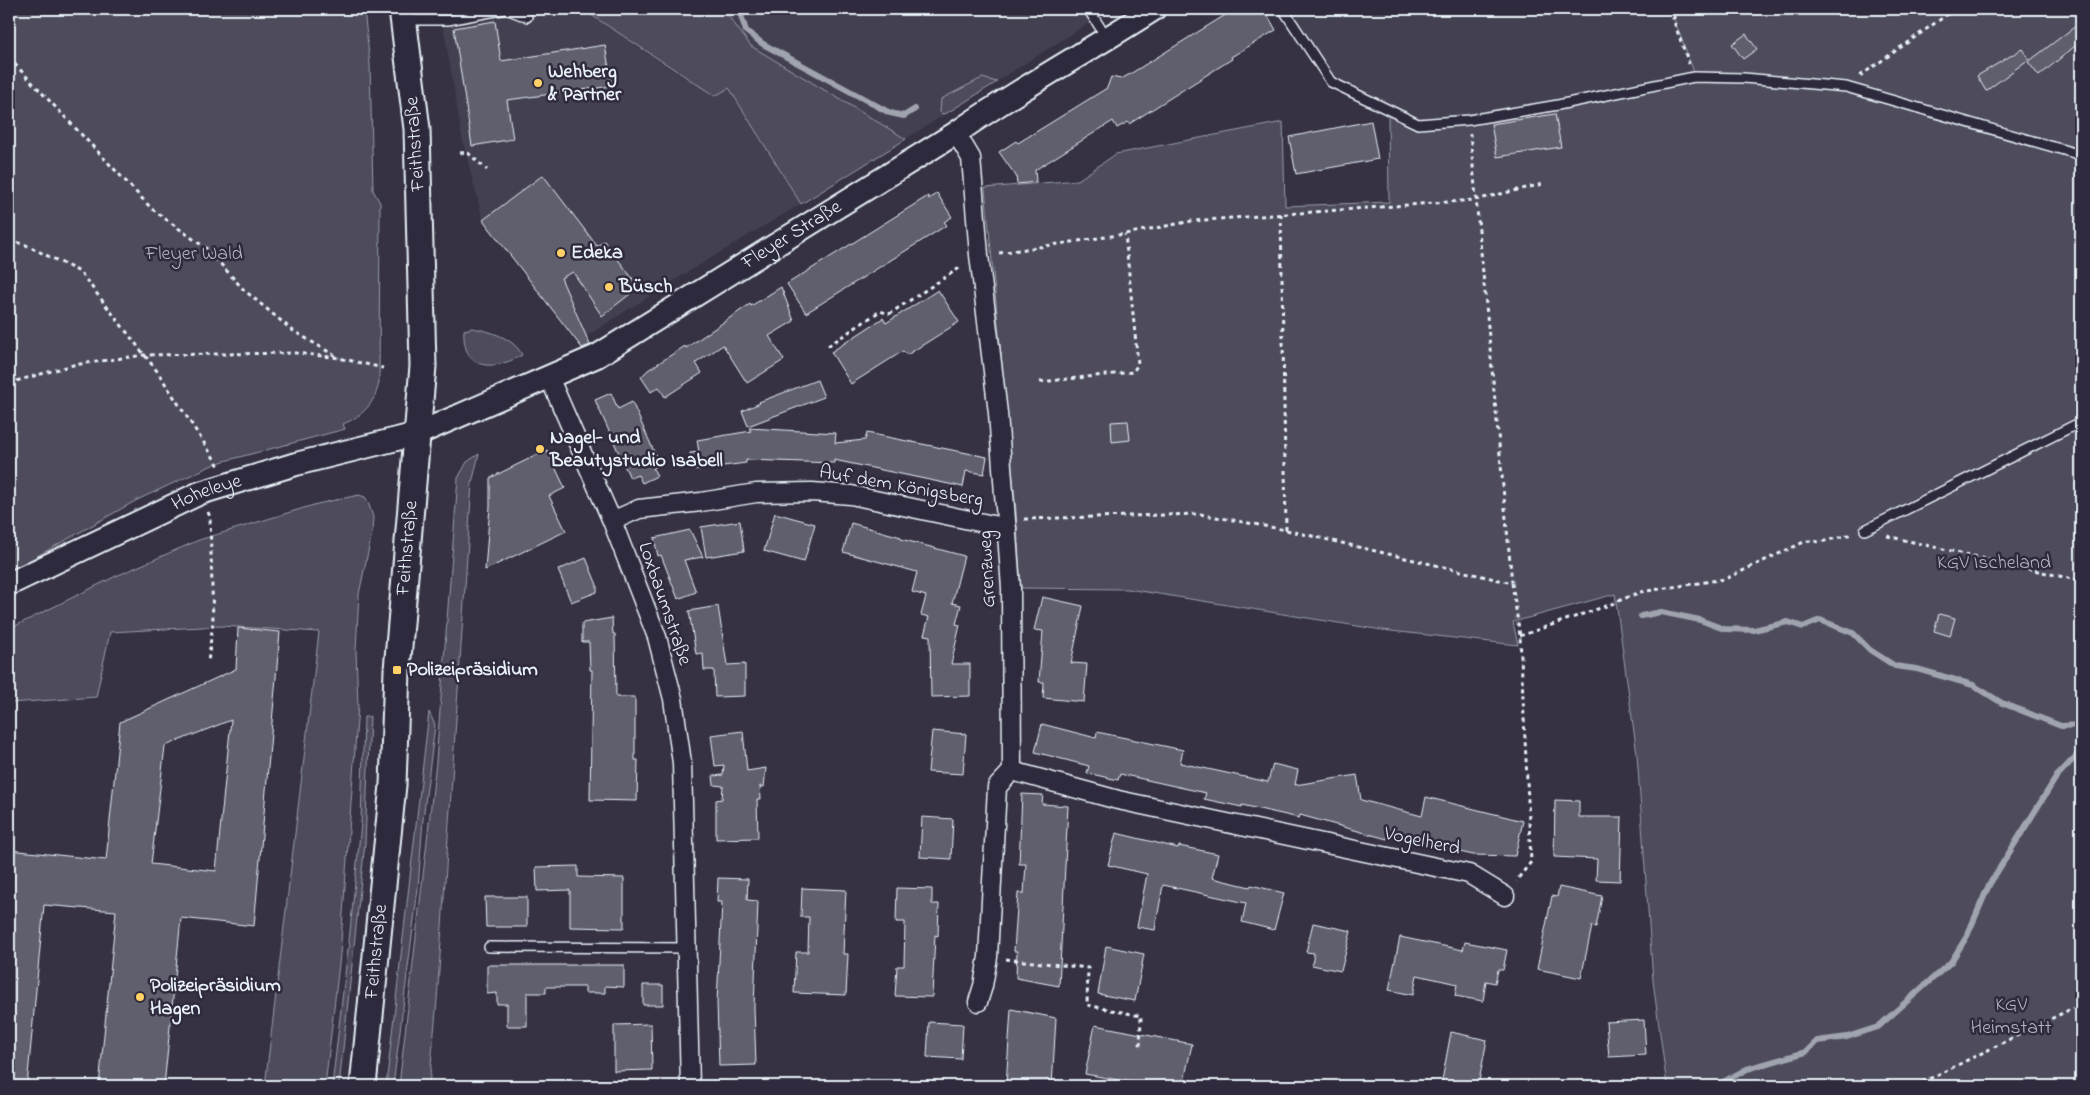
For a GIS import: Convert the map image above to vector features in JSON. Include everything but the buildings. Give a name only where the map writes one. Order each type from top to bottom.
[{"type":"main road","name":"Feithstraße","points":[[363,1086],[393,785],[398,670],[423,366],[417,129],[403,14]]},
{"type":"street","name":"Fleyer Straße","points":[[417,434],[597,356],[956,133],[999,103],[1154,9]]},
{"type":"street","name":"Grenzweg","points":[[956,133],[971,158],[979,256],[998,413],[1011,588],[1012,771]]},
{"type":"street","name":"Loxbaumstraße","points":[[549,377],[612,521],[657,637],[672,699],[682,763],[690,1086]]},
{"type":"street","name":"Hoheleye","points":[[9,584],[200,492],[356,448],[417,434]]},
{"type":"street","name":"Auf dem Königsberg","points":[[612,521],[639,509],[756,493],[812,492],[851,496],[1007,524]]},
{"type":"street","name":"Vogelherd","points":[[1012,771],[1118,800],[1469,874],[1505,896]]},
{"type":"street","points":[[978,1002],[988,957],[997,787],[1012,771]]},
{"type":"lane","points":[[403,14],[448,20],[506,9],[527,17]]},
{"type":"lane","points":[[1088,9],[1107,39]]},
{"type":"lane","points":[[1283,9],[1331,82],[1418,124],[1469,120],[1558,105],[1694,77],[1744,78],[1846,87],[2081,155]]},
{"type":"lane","points":[[1865,530],[2081,422]]},
{"type":"lane","points":[[489,947],[687,948]]},
{"type":"path","points":[[1679,9],[1673,20],[1694,77]]},
{"type":"path","points":[[1846,87],[1955,9]]},
{"type":"path","points":[[9,58],[152,209],[207,249],[244,290],[292,330],[339,358]]},
{"type":"path","points":[[1469,120],[1512,583],[1520,636],[1531,862],[1505,896]]},
{"type":"path","points":[[460,153],[467,152],[487,170]]},
{"type":"path","points":[[828,346],[880,311],[889,314],[979,256],[1125,234],[1192,221],[1475,200],[1543,184]]},
{"type":"path","points":[[1281,214],[1286,530]]},
{"type":"path","points":[[1040,382],[1133,372],[1138,364],[1125,234]]},
{"type":"path","points":[[9,241],[24,244],[80,272],[144,355],[205,447],[231,482]]},
{"type":"path","points":[[9,383],[73,365],[144,355],[297,353],[339,358],[383,368]]},
{"type":"path","points":[[200,492],[210,517],[213,622],[208,662]]},
{"type":"path","points":[[1007,524],[1200,514],[1286,530],[1512,583]]},
{"type":"path","points":[[1520,636],[1609,605],[1640,592],[1725,579],[1806,541],[1821,542],[1865,530],[2081,581]]},
{"type":"path","points":[[988,957],[1088,968],[1087,1005],[1141,1016],[1140,1050]]},
{"type":"path","points":[[1915,1086],[2071,1009],[2081,1006]]},
{"type":"shaded area","points":[[467,9],[582,9],[683,77],[728,88],[801,204],[691,270],[577,342],[483,220],[463,143],[441,13]]},
{"type":"shaded area","points":[[723,9],[1111,9],[906,139],[751,46]]},
{"type":"shaded area","points":[[1285,9],[1675,9],[1674,19],[1695,75],[1457,120],[1418,122],[1348,89],[1312,52]]},
{"type":"green space","name":"Fleyer Wald","points":[[9,9],[364,9],[370,65],[373,190],[380,203],[379,383],[371,403],[362,413],[343,424],[345,429],[217,463],[137,500],[9,572]]},
{"type":"green space","points":[[582,9],[723,9],[751,46],[906,139],[801,204],[729,88],[715,96]]},
{"type":"green space","points":[[1675,9],[2081,9],[2081,1086],[1667,1086],[1653,981],[1637,754],[1615,594],[1513,622],[1518,645],[1382,630],[1128,589],[1021,588],[1016,510],[985,188],[1078,180],[1116,154],[1283,122],[1285,206],[1389,202],[1388,113],[1421,125],[1571,105],[1570,97],[1695,75],[1674,19]]},
{"type":"green space","points":[[982,78],[997,82],[947,113],[942,114],[940,112],[941,99]]},
{"type":"green space","points":[[472,328],[501,336],[513,344],[522,355],[501,364],[482,364],[474,361],[468,354],[464,330]]},
{"type":"green space","points":[[479,454],[472,483],[437,1000],[429,1086],[399,1086],[436,762],[458,478],[467,462]]},
{"type":"green space","points":[[359,495],[365,497],[373,517],[372,533],[359,594],[356,650],[358,706],[340,955],[325,1086],[265,1086],[319,632],[221,626],[110,632],[96,697],[9,703],[9,629],[114,577],[199,540],[317,504]]},
{"type":"green space","points":[[429,712],[435,725],[423,819],[418,888],[393,1086],[386,1086]]},
{"type":"green space","points":[[364,717],[370,717],[365,843],[339,1086],[332,1086],[348,949],[350,947],[349,941],[361,824]]},
{"type":"waterway","points":[[739,9],[746,31],[763,44],[890,113],[904,116],[915,109]]},
{"type":"waterway","points":[[1641,616],[1661,612],[1700,620],[1724,629],[1754,630],[1788,622],[1803,627],[1820,620],[1853,633],[1870,650],[1895,666],[1917,669],[1973,685],[2002,703],[2061,726],[2081,725]]},
{"type":"waterway","points":[[1716,1086],[1747,1069],[1806,1052],[1817,1041],[1847,1037],[1878,1027],[1951,962],[1967,936],[1989,885],[2057,776],[2081,751]]},
{"type":"place","name":"Wehberg & Partner","points":[[538,83]]},
{"type":"place","name":"Edeka","points":[[561,253]]},
{"type":"place","name":"Büsch","points":[[609,287]]},
{"type":"place","name":"Nagel- und Beautystudio Isabell","points":[[540,449]]},
{"type":"place","name":"Polizeipräsidium","points":[[397,670]]},
{"type":"place","name":"Polizeipräsidium Hagen","points":[[140,997]]},
{"type":"park label","name":"KGV Ischeland","points":[[1994,563]]},
{"type":"park label","name":"KGV Heimstatt","points":[[2011,1016]]}]
